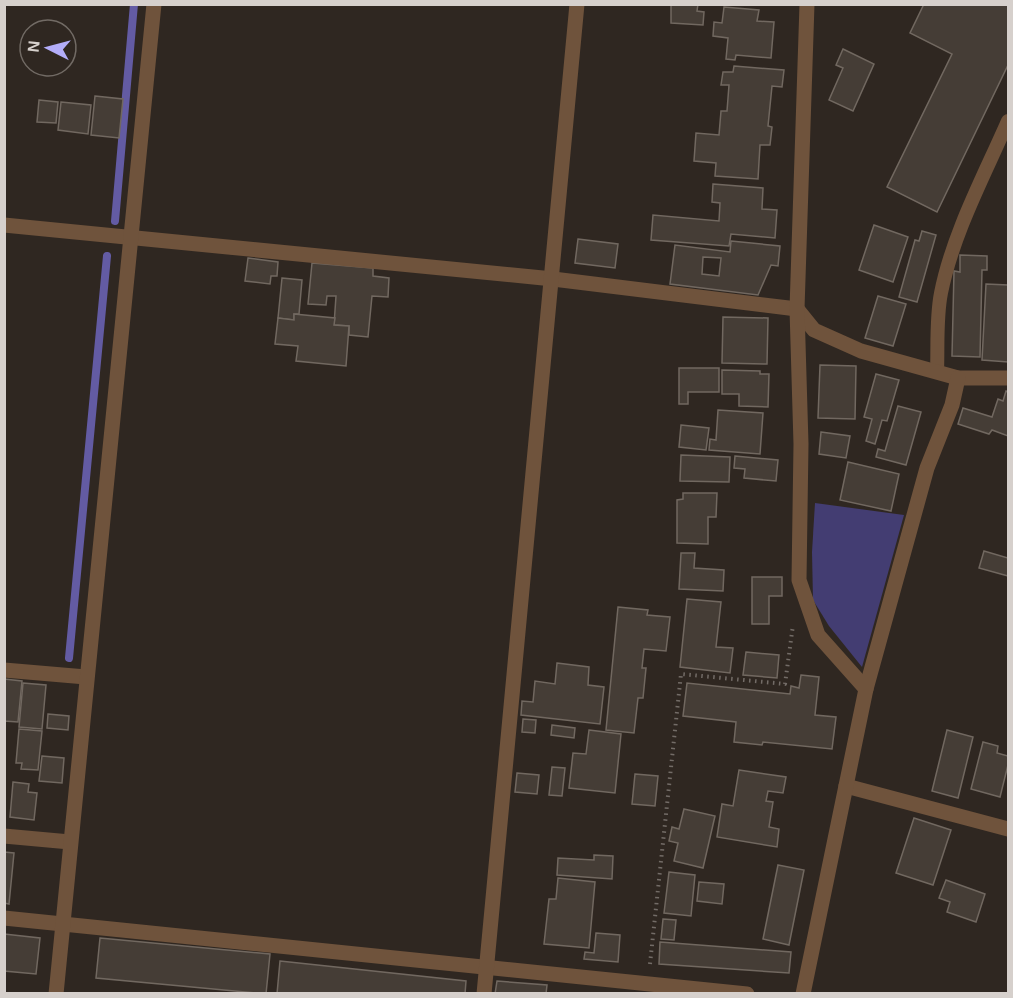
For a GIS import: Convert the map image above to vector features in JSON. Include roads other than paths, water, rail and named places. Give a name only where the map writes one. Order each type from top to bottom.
[{"type":"street","points":[[56,993],[154,4]]},
{"type":"street","points":[[484,993],[553,279],[577,4]]},
{"type":"street","points":[[807,4],[797,309],[801,444],[799,580],[818,635],[866,689]]},
{"type":"street","points":[[4,225],[553,279],[797,309],[814,330],[861,351],[958,378],[1008,378]]},
{"type":"street","points":[[803,993],[866,689],[927,468],[952,405],[958,378]]},
{"type":"street","points":[[4,670],[87,677]]},
{"type":"street","points":[[846,786],[1008,829]]},
{"type":"street","points":[[4,836],[70,842]]},
{"type":"street","points":[[4,918],[747,993]]},
{"type":"lane","points":[[937,372],[941,296],[947,272],[966,218],[1008,121]]},
{"type":"waterway","points":[[115,221],[134,4]]},
{"type":"waterway","points":[[69,658],[107,256]]}]
